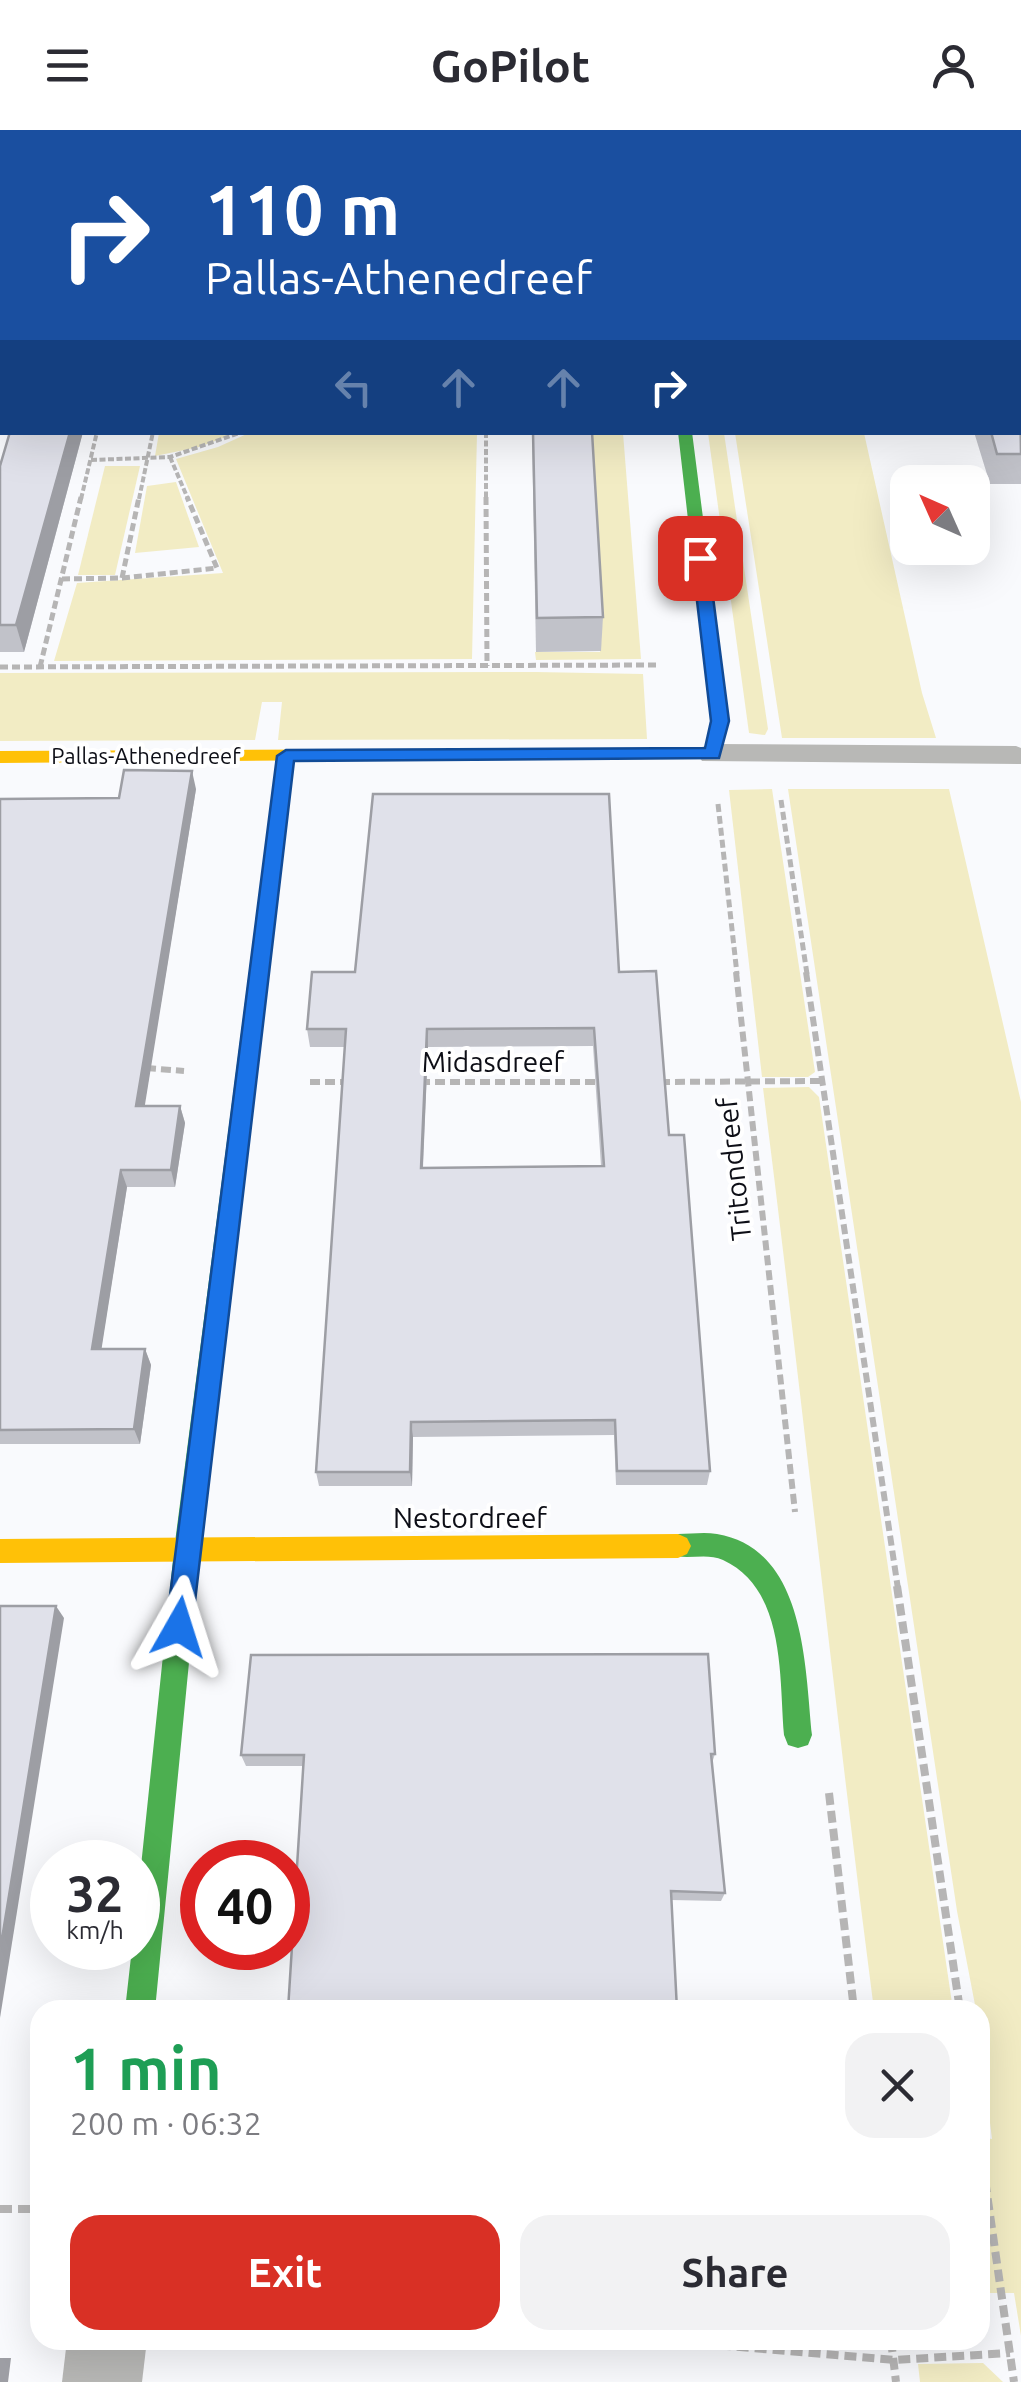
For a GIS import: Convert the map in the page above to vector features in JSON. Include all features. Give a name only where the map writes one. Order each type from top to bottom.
[{"type":"street","points":[[685,435],[720,721],[712,754]]},
{"type":"street","name":"Pallas-Athenedreef","points":[[0,758],[712,754]]},
{"type":"street","points":[[141,2000],[186,1550],[248,1082],[286,756]]},
{"type":"street","name":"Nestordreef","points":[[0,1552],[722,1546],[758,1566]]},
{"type":"street","points":[[758,1566],[782,1604],[798,1734]]},
{"type":"street","points":[[102,2382],[106,2350]]},
{"type":"lane","points":[[712,754],[1016,756]]},
{"type":"path","points":[[40,667],[97,435]]},
{"type":"path","points":[[122,578],[152,435]]},
{"type":"path","points":[[90,460],[170,458],[234,435]]},
{"type":"path","points":[[486,435],[487,666]]},
{"type":"path","points":[[62,578],[122,578],[217,568],[170,458]]},
{"type":"path","points":[[0,667],[712,664]]},
{"type":"path","name":"Tritondreef","points":[[712,754],[796,1514],[758,1566]]},
{"type":"path","points":[[777,755],[821,1081],[959,2000]]},
{"type":"path","points":[[130,1068],[168,1068],[248,1082],[368,1082]]},
{"type":"path","points":[[648,1082],[821,1081]]},
{"type":"path","name":"Midasdreef","points":[[408,1082],[608,1082]]},
{"type":"path","points":[[798,1734],[827,1778],[853,2000]]},
{"type":"path","points":[[0,2209],[30,2209]]},
{"type":"path","points":[[990,2215],[1014,2382]]},
{"type":"path","points":[[734,2350],[894,2360],[1010,2353]]},
{"type":"path","points":[[893,2350],[896,2382]]},
{"type":"shaded area","points":[[158,435],[231,435],[199,447],[155,456]]},
{"type":"shaded area","points":[[245,435],[477,435],[472,659],[54,661],[77,583],[223,573],[176,459]]},
{"type":"shaded area","points":[[589,435],[623,435],[641,659],[536,660],[535,652],[600,652]]},
{"type":"shaded area","points":[[708,435],[724,435],[768,729],[765,735],[749,733]]},
{"type":"shaded area","points":[[735,435],[864,435],[890,565],[893,565],[936,738],[782,738]]},
{"type":"shaded area","points":[[105,466],[140,466],[115,575],[78,575]]},
{"type":"shaded area","points":[[176,482],[199,547],[135,553],[147,486]]},
{"type":"shaded area","points":[[0,673],[643,674],[647,739],[278,740],[282,702],[262,702],[255,740],[0,741]]},
{"type":"shaded area","points":[[772,789],[815,1072],[808,1077],[762,1077],[729,790]]},
{"type":"shaded area","points":[[788,789],[949,789],[1021,1102],[1021,2336],[1014,2293],[990,2293],[990,2000],[974,2000],[957,1911]]},
{"type":"shaded area","points":[[809,1087],[819,1097],[952,2000],[873,2000],[763,1088]]},
{"type":"shaded area","points":[[983,2363],[1003,2382],[920,2382],[918,2364]]},
{"type":"building","points":[[9,435],[69,435],[16,625],[0,625],[0,466]]},
{"type":"building","points":[[533,435],[592,435],[603,617],[537,618]]},
{"type":"building","points":[[992,435],[1021,435],[1021,454],[997,454]]},
{"type":"building","points":[[124,770],[192,771],[136,1106],[180,1106],[171,1170],[121,1170],[92,1349],[145,1349],[134,1429],[0,1430],[0,799],[119,798]]},
{"type":"building","points":[[373,794],[609,794],[619,972],[656,971],[669,1135],[684,1135],[710,1471],[617,1471],[615,1420],[411,1422],[410,1472],[316,1472],[346,1029],[307,1029],[312,972],[355,972]],"holes":[[[594,1028],[604,1166],[421,1168],[427,1029]]]},
{"type":"building","points":[[0,1606],[56,1606],[0,1951]]},
{"type":"building","points":[[708,1654],[715,1754],[711,1754],[725,1893],[671,1891],[676,2000],[289,2000],[291,1970],[310,1970],[310,1840],[299,1840],[304,1755],[241,1755],[251,1655]]},
{"type":"traffic: fast","points":[[451,755],[712,754],[720,721],[685,435]]},
{"type":"traffic: fast","points":[[141,2000],[187,1550],[286,755]]},
{"type":"traffic: fast","points":[[678,1546],[725,1548],[749,1562],[766,1580],[786,1628],[798,1735]]},
{"type":"traffic: slow","points":[[0,757],[451,755]]},
{"type":"traffic: slow","points":[[0,1551],[678,1546]]},
{"type":"route","points":[[179,1627],[286,756],[712,754],[720,721],[700,558]]}]
